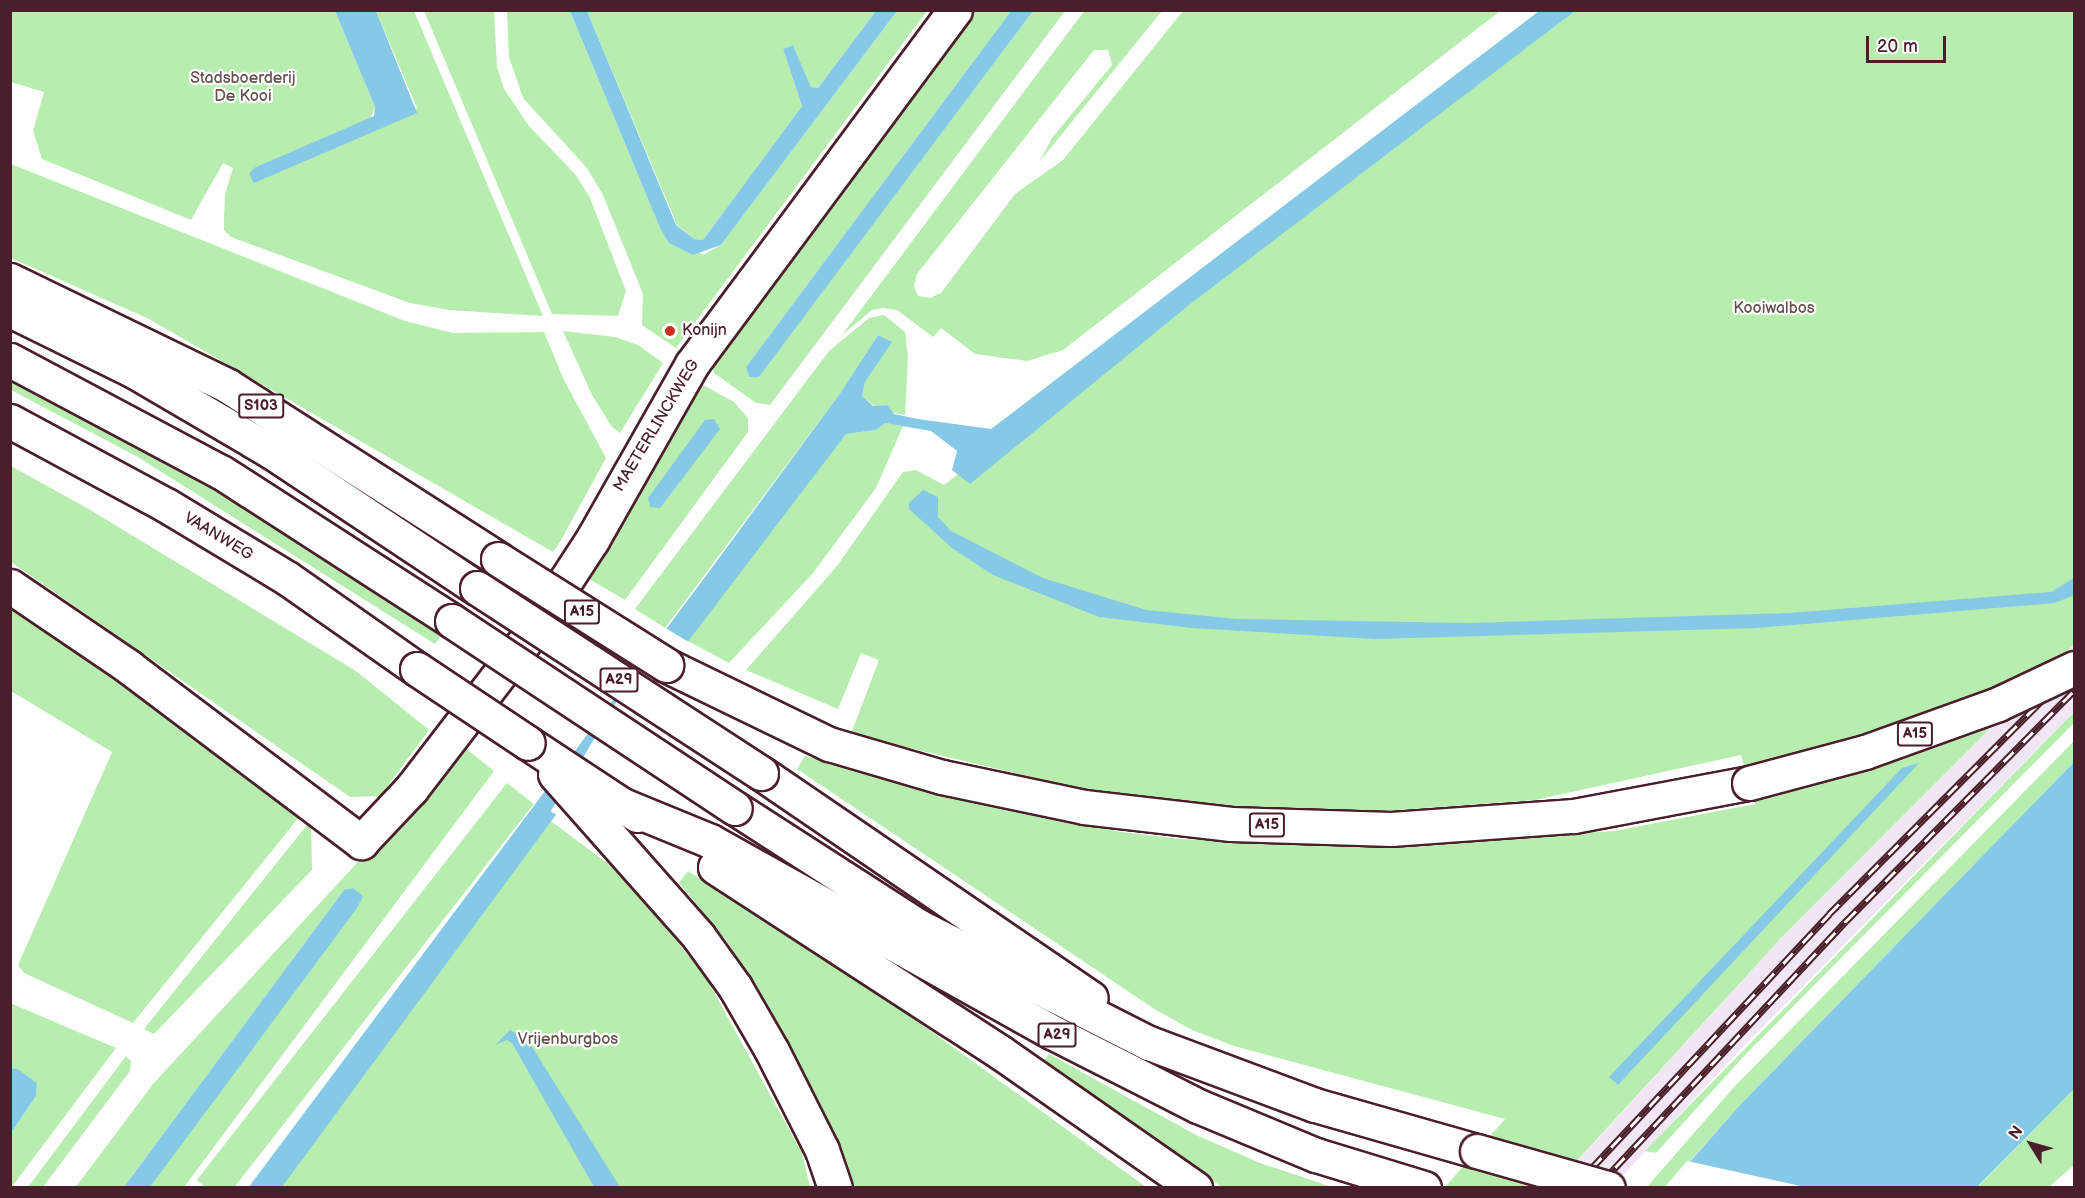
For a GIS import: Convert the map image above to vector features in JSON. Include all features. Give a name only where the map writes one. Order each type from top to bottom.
[{"type":"main road","name":"MAETERLINCKWEG","points":[[10,586],[129,667],[361,842],[411,789],[532,632],[592,540],[692,364],[955,10]]},
{"type":"main road","name":"S103","points":[[10,279],[228,386],[498,559]]},
{"type":"main road","name":"S103","points":[[10,310],[134,371],[272,452],[477,588]]},
{"type":"main road","name":"A29","points":[[10,360],[221,471],[918,926],[1149,1043],[1315,1106],[1608,1188]]},
{"type":"main road","name":"VAANWEG","points":[[10,421],[166,505],[287,578],[528,743]]},
{"type":"main road","name":"A15","points":[[498,559],[644,653],[700,685],[829,744],[953,780],[1084,807],[1231,824],[1391,829],[1563,817],[1749,783],[1876,748],[1998,704],[2074,668]]},
{"type":"main road","name":"A29","points":[[477,588],[761,773],[1083,991],[1149,1043]]},
{"type":"main road","name":"A29","points":[[528,743],[620,804],[1052,1032],[1198,1106],[1316,1155],[1424,1188]]},
{"type":"main road","points":[[528,743],[667,899],[735,987],[772,1051],[822,1150],[835,1188]]},
{"type":"main road","name":"A29","points":[[704,849],[1195,1188]]},
{"type":"shaded area","points":[[2074,644],[2074,712],[1740,1050],[1612,1187],[1553,1188],[1782,937]]},
{"type":"green space","points":[[1085,10],[1162,11],[1040,161],[1052,138],[1112,65],[1108,50],[1094,50],[917,274],[914,286],[918,296],[930,298],[941,293],[1015,194],[1063,160],[1183,11],[1500,11],[1063,350],[1027,361],[975,354],[941,328],[933,337],[897,310],[883,308],[872,310],[842,335]]},
{"type":"green space","name":"Stadsboerderij De Kooi","points":[[10,11],[335,11],[375,107],[370,120],[417,108],[376,11],[414,11],[543,316],[449,310],[410,303],[231,237],[224,230],[224,218],[225,194],[233,168],[223,163],[191,220],[42,159],[33,131],[44,92],[11,82]]},
{"type":"green space","points":[[424,11],[494,11],[497,67],[504,89],[529,126],[575,174],[590,198],[626,291],[618,316],[552,314]]},
{"type":"green space","points":[[507,11],[570,11],[660,228],[703,255],[721,245],[897,11],[927,11],[676,348],[642,325],[643,294],[603,195],[587,168],[523,98],[509,57]]},
{"type":"green space","points":[[587,11],[876,11],[818,88],[811,87],[793,45],[783,49],[802,106],[703,240],[694,239],[677,225]]},
{"type":"green space","points":[[975,11],[1011,11],[746,367],[749,377],[759,377],[1033,11],[1065,11],[770,405],[756,403],[714,373],[712,365]]},
{"type":"green space","name":"Kooiwalbos","points":[[1560,11],[2074,11],[2074,644],[1782,937],[1553,1187],[1445,1187],[1505,1119],[1234,1046],[1192,1030],[1156,1010],[797,769],[805,756],[957,798],[1121,832],[1182,839],[1365,846],[1614,831],[1755,804],[1741,755],[1535,800],[1343,814],[1227,808],[1094,792],[851,734],[879,660],[861,653],[838,709],[746,670],[837,566],[903,472],[916,470],[944,485]]},
{"type":"green space","points":[[11,164],[405,321],[453,333],[544,332],[563,378],[606,458],[553,552],[147,318],[11,258]]},
{"type":"green space","points":[[884,315],[905,332],[908,357],[905,415],[890,412],[887,405],[874,406],[862,396],[865,382],[891,342],[878,335],[841,392],[665,628],[635,609],[829,351],[869,318]]},
{"type":"green space","points":[[563,331],[615,337],[638,345],[663,363],[620,433],[612,427],[592,395]]},
{"type":"green space","points":[[10,379],[206,480],[447,628],[435,644],[136,456],[11,390]]},
{"type":"green space","points":[[696,381],[734,402],[748,418],[748,432],[625,600],[584,576]]},
{"type":"green space","points":[[885,423],[903,426],[876,488],[813,573],[729,663],[688,641],[834,446],[846,434],[876,430]]},
{"type":"green space","points":[[11,466],[87,508],[356,671],[429,730],[380,796],[350,797],[11,562]]},
{"type":"green space","points":[[10,599],[304,811],[133,1023],[24,973],[18,965],[112,752],[11,691]]},
{"type":"green space","points":[[2074,712],[2074,723],[1745,1055],[1656,1153],[1645,1151]]},
{"type":"green space","points":[[2074,741],[2074,762],[1739,1106],[1667,1187],[1646,1188],[1734,1087]]},
{"type":"green space","points":[[464,747],[494,771],[184,1187],[150,1187],[344,890],[124,1187],[75,1188],[153,1084]]},
{"type":"green space","points":[[507,783],[534,804],[234,1188],[207,1188],[197,1180]]},
{"type":"green space","name":"Vrijenburgbos","points":[[548,819],[623,875],[705,976],[802,1153],[810,1187],[273,1188]]},
{"type":"green space","points":[[311,820],[312,870],[154,1034],[144,1029]]},
{"type":"green space","points":[[688,871],[884,997],[1146,1187],[855,1187],[818,1099],[776,1024],[726,940],[679,883]]},
{"type":"green space","points":[[10,1003],[116,1048],[11,1188],[11,1133],[36,1096],[37,1083],[18,1069],[11,1068]]},
{"type":"green space","points":[[1049,1054],[1196,1135],[1260,1163],[1332,1187],[1222,1187],[1041,1065]]},
{"type":"green space","points":[[126,1056],[131,1061],[130,1071],[43,1187],[28,1187]]},
{"type":"green space","points":[[2074,1089],[2074,1165],[2049,1187],[1977,1188]]},
{"type":"water","points":[[335,11],[376,11],[417,113],[254,183],[249,174],[254,168],[374,116],[375,107]]},
{"type":"water","points":[[570,11],[587,11],[676,225],[694,239],[703,240],[802,106],[783,49],[793,45],[811,87],[818,88],[876,11],[897,11],[721,245],[693,255],[669,243],[660,228]]},
{"type":"water","points":[[1011,11],[1033,11],[759,377],[749,377],[746,367]]},
{"type":"water","points":[[1539,11],[1575,11],[1189,305],[970,484],[952,470],[957,451],[931,431],[885,423],[876,430],[846,434],[549,824],[282,1187],[248,1188],[708,573],[841,392],[878,335],[892,342],[865,382],[862,396],[873,406],[887,405],[894,414],[918,419],[991,429]]},
{"type":"water","points":[[714,419],[720,429],[660,508],[650,507],[648,498],[705,420]]},
{"type":"water","points":[[923,490],[938,497],[938,517],[951,531],[1043,578],[1146,610],[1236,619],[1467,623],[1790,613],[2051,592],[2074,578],[2074,595],[2055,603],[1757,628],[1375,639],[1192,628],[1099,617],[993,575],[952,548],[909,509],[909,503]]},
{"type":"water","points":[[2074,762],[2074,1089],[1977,1187],[1667,1188],[1739,1106]]},
{"type":"water","points":[[1919,763],[1618,1085],[1609,1077],[1902,768]]},
{"type":"water","points":[[353,888],[363,896],[357,908],[150,1187],[124,1187],[344,890]]},
{"type":"water","points":[[510,1030],[527,1039],[620,1187],[594,1187],[512,1043],[507,1040],[495,1045]]},
{"type":"water","points":[[11,1068],[18,1069],[37,1083],[36,1096],[11,1133]]},
{"type":"pier","points":[[662,626],[690,643],[579,828],[551,811]]},
{"type":"pier","points":[[1687,1161],[1805,1187],[1664,1188]]},
{"type":"railway","points":[[1573,1188],[1829,914],[2074,668]]},
{"type":"railway","points":[[1596,1188],[1846,921],[2074,691]]},
{"type":"place","name":"Konijn","points":[[670,331]]}]
